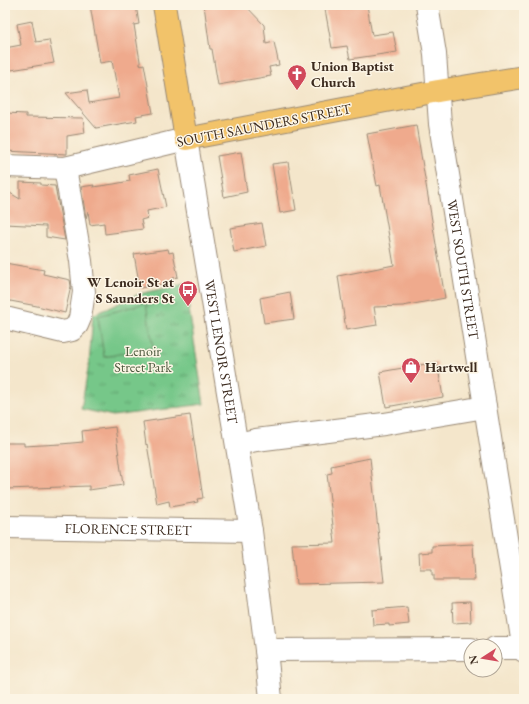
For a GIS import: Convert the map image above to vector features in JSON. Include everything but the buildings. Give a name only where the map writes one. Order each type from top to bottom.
[{"type":"main road","name":"WEST LENOIR STREET","points":[[164,5],[186,139]]},
{"type":"main road","name":"SOUTH SAUNDERS STREET","points":[[186,139],[438,91],[524,77]]},
{"type":"street","name":"WEST SOUTH STREET","points":[[427,5],[435,54],[440,124],[524,649]]},
{"type":"street","name":"SOUTH SAUNDERS STREET","points":[[5,166],[65,168],[186,139]]},
{"type":"street","name":"WEST LENOIR STREET","points":[[186,139],[251,531],[266,650],[270,699]]},
{"type":"street","points":[[5,318],[63,332],[72,330],[77,325],[80,318],[84,292],[81,260],[65,168]]},
{"type":"street","points":[[237,444],[256,440],[384,424],[485,407]]},
{"type":"street","name":"FLORENCE STREET","points":[[5,527],[251,531]]},
{"type":"street","points":[[503,648],[524,649]]},
{"type":"street","points":[[266,650],[463,649]]},
{"type":"green space","name":"Lenoir Street Park","points":[[185,284],[204,404],[113,416],[81,409],[89,363],[93,315],[139,294]]},
{"type":"green space","points":[[146,303],[153,347],[104,357],[98,316]]},
{"type":"place","name":"Union Baptist Church","points":[[297,91]]},
{"type":"place","name":"W Lenoir St at S Saunders St","points":[[188,307]]},
{"type":"place","name":"Hartwell","points":[[411,384]]}]
